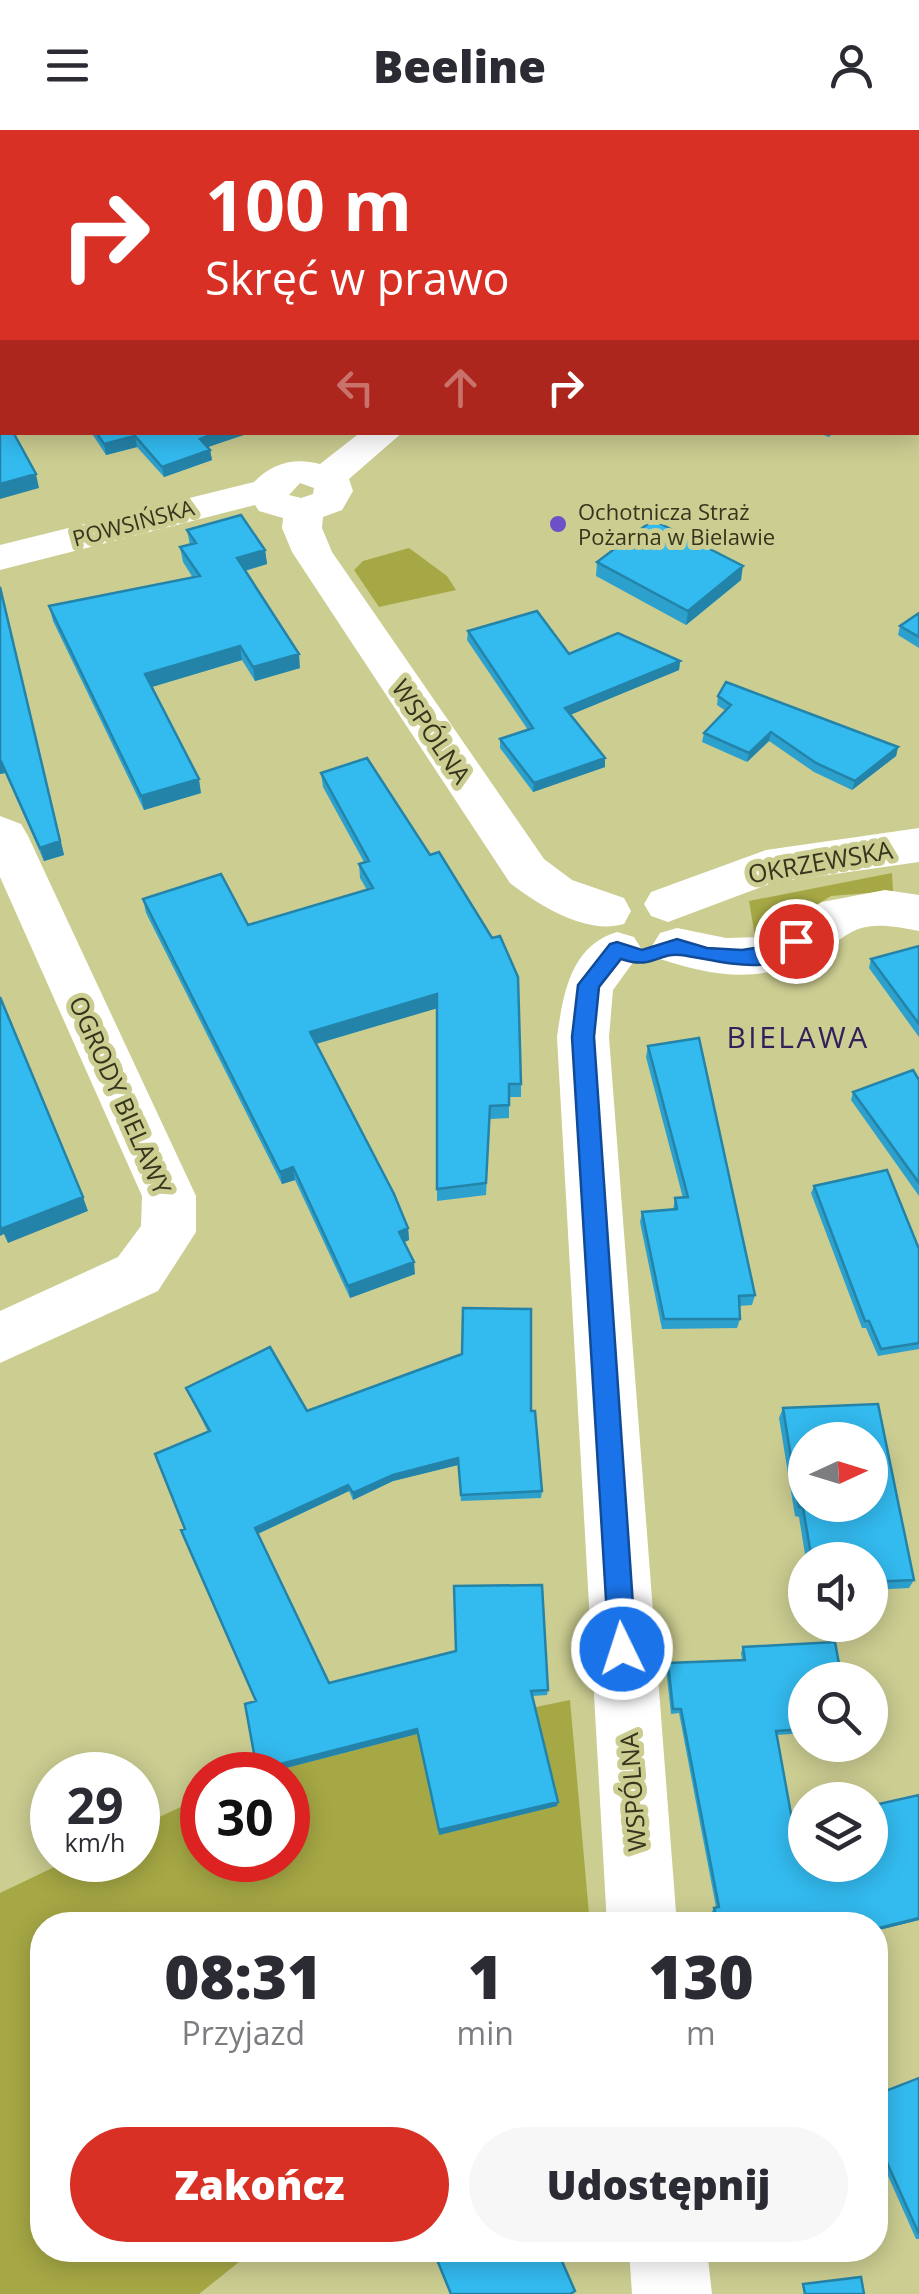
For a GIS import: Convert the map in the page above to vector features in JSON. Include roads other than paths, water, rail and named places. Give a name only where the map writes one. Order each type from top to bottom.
[{"type":"street","name":"POWSIŃSKA","points":[[0,558],[198,504],[295,488],[380,435]]},
{"type":"street","name":"WSPÓLNA","points":[[282,436],[302,528],[312,552],[527,871],[612,930],[589,985],[583,1037],[641,1912]]},
{"type":"street","name":"OGRODY BIELAWY","points":[[0,833],[5,836],[169,1196],[168,1232],[138,1274],[0,1338]]},
{"type":"street","name":"OKRZEWSKA","points":[[672,925],[766,867],[919,845]]},
{"type":"street","points":[[612,930],[642,958],[672,925],[726,958],[779,952],[828,919],[859,909],[919,913]]},
{"type":"street","points":[[669,2262],[672,2294]]},
{"type":"place","name":"Ochotnicza Straż Pożarna w Bielawie","points":[[558,524]]},
{"type":"district","name":"BIELAWA","points":[[798,1036]]}]
